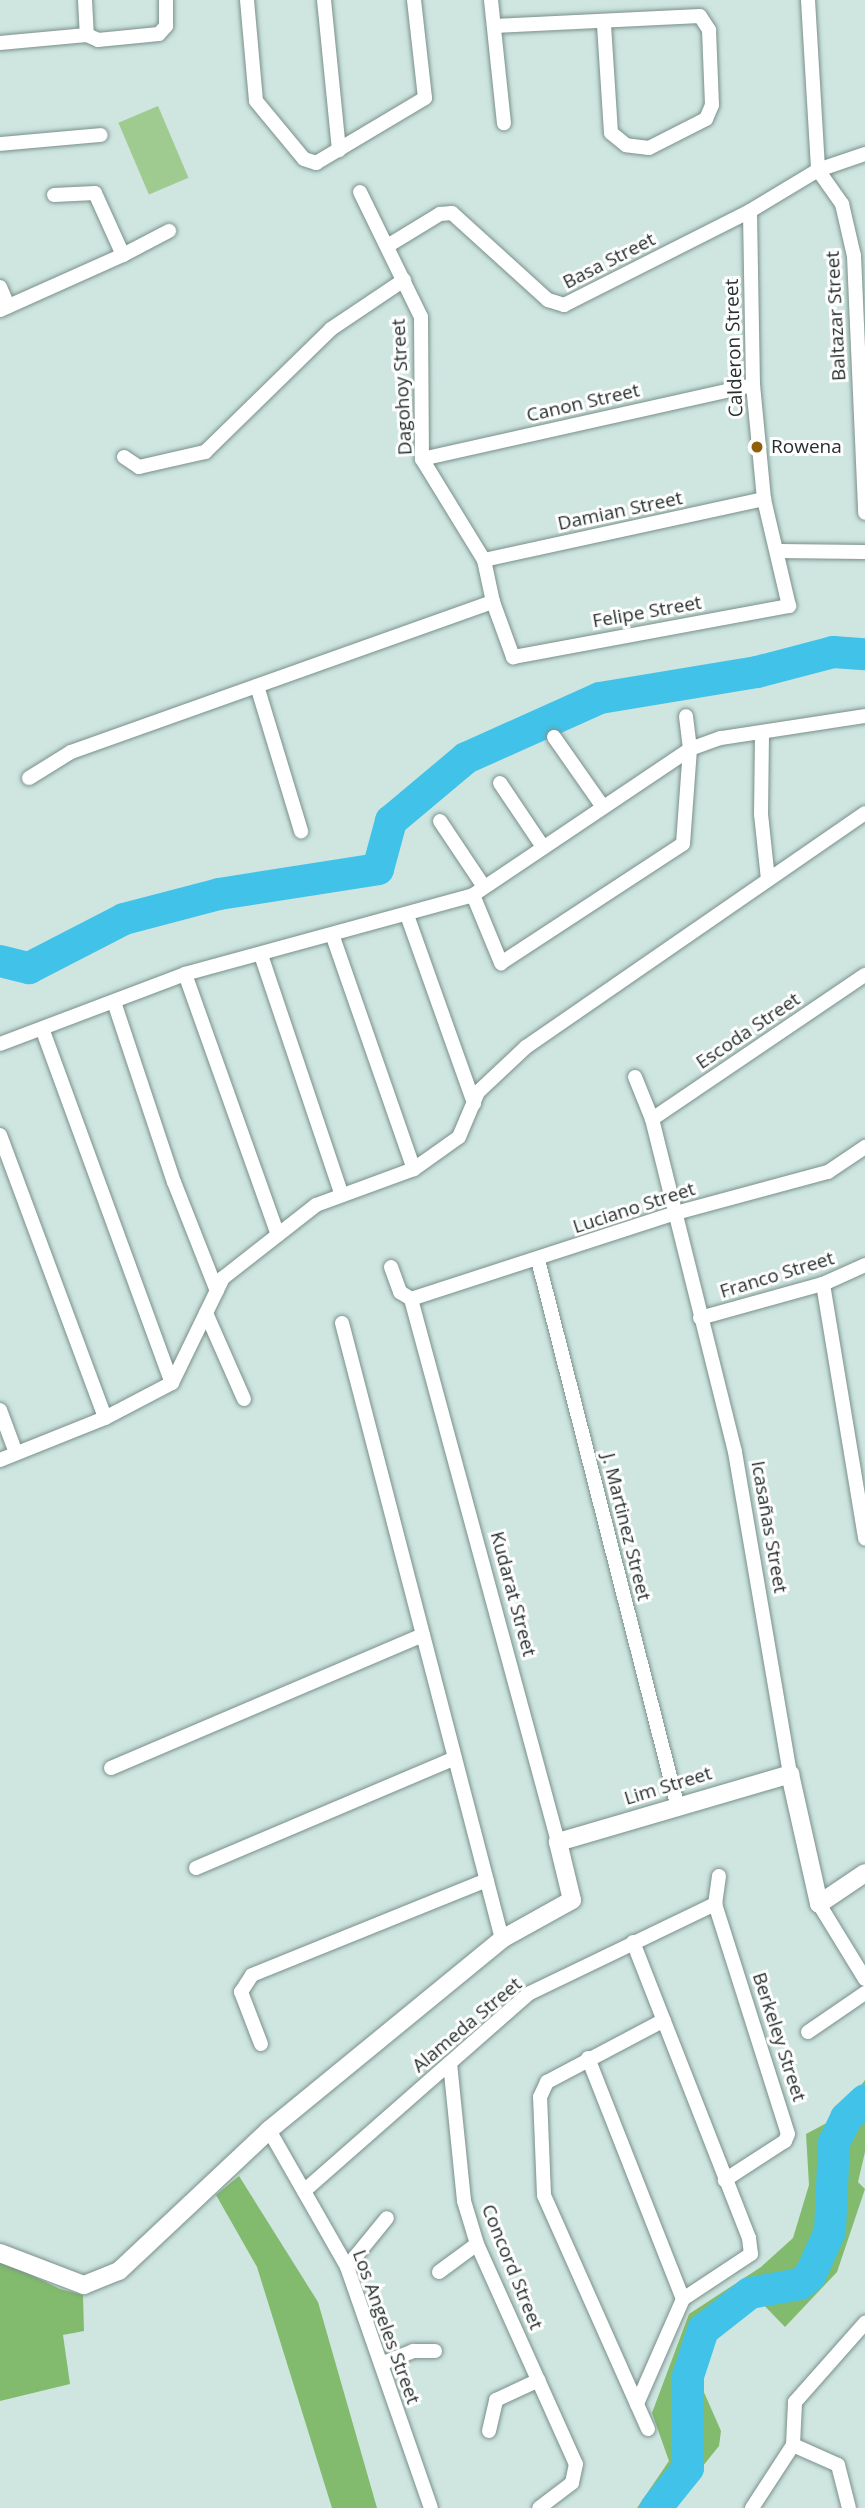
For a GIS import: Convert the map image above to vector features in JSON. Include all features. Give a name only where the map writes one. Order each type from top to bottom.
[{"type":"street","points":[[85,0],[87,35]]},
{"type":"street","points":[[0,43],[87,35],[99,40],[159,34],[166,26],[166,0]]},
{"type":"street","points":[[247,0],[256,101],[304,159],[316,163],[425,98],[414,0]]},
{"type":"street","points":[[324,0],[339,150]]},
{"type":"street","points":[[491,0],[504,123]]},
{"type":"street","points":[[808,0],[818,170]]},
{"type":"street","points":[[494,26],[604,24],[701,16],[709,30],[712,105],[706,118],[649,148],[626,145],[611,132],[604,24]]},
{"type":"street","points":[[0,144],[101,135]]},
{"type":"street","name":"Basa Street","points":[[389,245],[440,214],[452,213],[548,300],[564,305],[750,211],[818,170],[865,154]]},
{"type":"street","name":"Baltazar Street","points":[[818,170],[842,204],[854,256],[865,513]]},
{"type":"street","name":"Dagohoy Street","points":[[360,192],[389,245],[421,317],[422,459],[484,560],[493,603],[513,657]]},
{"type":"street","points":[[54,195],[95,193],[123,255]]},
{"type":"street","name":"Calderon Street","points":[[750,211],[753,385],[764,499],[779,551],[789,606]]},
{"type":"street","points":[[0,287],[4,308],[123,255],[169,230]]},
{"type":"street","points":[[124,457],[139,467],[205,453],[331,329],[407,285]]},
{"type":"street","name":"Canon Street","points":[[422,459],[753,385]]},
{"type":"street","name":"Damian Street","points":[[484,560],[764,499]]},
{"type":"street","points":[[779,551],[865,552]]},
{"type":"street","points":[[29,778],[71,752],[493,603]]},
{"type":"street","name":"Felipe Street","points":[[513,657],[789,606]]},
{"type":"street","points":[[257,686],[301,831]]},
{"type":"street","points":[[440,821],[479,891],[501,963],[683,844],[690,749],[686,716]]},
{"type":"street","points":[[0,1044],[43,1031],[185,974],[333,937],[479,891],[690,749],[721,738],[762,734],[865,716]]},
{"type":"street","points":[[762,734],[761,814],[768,880]]},
{"type":"street","points":[[554,737],[603,807]]},
{"type":"street","points":[[500,783],[543,847]]},
{"type":"street","points":[[0,1460],[104,1418],[172,1383],[223,1278],[316,1205],[414,1169],[459,1137],[478,1092],[526,1047],[865,813]]},
{"type":"street","points":[[407,915],[474,1103]]},
{"type":"street","points":[[333,937],[414,1169]]},
{"type":"street","points":[[261,955],[342,1195]]},
{"type":"street","points":[[185,974],[278,1235]]},
{"type":"street","name":"Escoda Street","points":[[652,1119],[865,975]]},
{"type":"street","points":[[114,1002],[174,1182],[217,1291]]},
{"type":"street","points":[[43,1031],[172,1383]]},
{"type":"street","name":"Icasañas Street","points":[[635,1077],[652,1119],[672,1214],[735,1451],[790,1774],[819,1904],[865,1979]]},
{"type":"street","points":[[0,1135],[104,1418]]},
{"type":"street","name":"Luciano Street","points":[[411,1300],[672,1214],[828,1172],[865,1146]]},
{"type":"street","name":"J. Martinez Street","points":[[538,1260],[677,1804]]},
{"type":"street","name":"Franco Street","points":[[700,1318],[822,1284],[865,1265]]},
{"type":"street","name":"Kudarat Street","points":[[391,1267],[400,1292],[411,1300],[572,1900],[502,1940]]},
{"type":"street","points":[[822,1284],[865,1539]]},
{"type":"street","points":[[206,1313],[244,1399]]},
{"type":"street","points":[[0,2253],[67,2281],[101,2281],[118,2271],[269,2130],[502,1940],[342,1323]]},
{"type":"street","points":[[0,1410],[16,1453]]},
{"type":"street","points":[[111,1768],[423,1635]]},
{"type":"street","points":[[196,1868],[455,1758]]},
{"type":"street","name":"Lim Street","points":[[558,1842],[677,1804],[790,1774]]},
{"type":"street","points":[[819,1904],[865,1873]]},
{"type":"street","name":"Berkeley Street","points":[[719,1876],[715,1904],[788,2133],[785,2141],[725,2180]]},
{"type":"street","points":[[261,2043],[241,1992],[252,1975],[487,1880]]},
{"type":"street","name":"Alameda Street","points":[[304,2191],[528,1994],[715,1904]]},
{"type":"street","points":[[633,1942],[751,2254],[683,2299],[637,2404]]},
{"type":"street","points":[[808,2032],[865,1993]]},
{"type":"street","points":[[648,2429],[544,2195],[542,2088],[588,2058],[664,2020]]},
{"type":"street","points":[[588,2058],[683,2299]]},
{"type":"street","name":"Concord Street","points":[[450,2063],[464,2201],[477,2244],[539,2380],[577,2475],[539,2508]]},
{"type":"street","name":"Los Angeles Street","points":[[269,2130],[347,2267],[431,2508]]},
{"type":"street","points":[[347,2267],[387,2218]]},
{"type":"street","points":[[439,2272],[477,2244]]},
{"type":"street","points":[[752,2508],[793,2445],[795,2402],[865,2323]]},
{"type":"street","points":[[382,2364],[413,2351],[435,2351]]},
{"type":"street","points":[[489,2431],[496,2400],[539,2380]]},
{"type":"street","points":[[793,2445],[838,2465],[849,2508]]},
{"type":"green space","points":[[158,106],[188,178],[149,195],[118,123]]},
{"type":"green space","points":[[865,2080],[865,2152],[858,2182],[865,2189],[837,2272],[785,2327],[754,2295],[717,2324],[703,2367],[703,2390],[721,2431],[719,2446],[669,2508],[637,2508],[669,2461],[652,2413],[689,2314],[761,2267],[793,2238],[809,2185],[806,2134],[838,2117]]},
{"type":"green space","points":[[239,2176],[318,2302],[377,2508],[332,2508],[257,2267],[216,2195]]},
{"type":"green space","points":[[0,2260],[60,2289],[83,2295],[84,2331],[63,2335],[70,2384],[0,2401]]},
{"type":"waterway","points":[[0,961],[29,968],[124,919],[219,894],[378,869],[391,821],[466,758],[600,698],[757,672],[833,652],[865,654]]},
{"type":"waterway","points":[[656,2508],[688,2468],[688,2376],[703,2330],[750,2293],[800,2284],[810,2276],[830,2231],[834,2143],[846,2118],[865,2100]]},
{"type":"place","name":"Rowena","points":[[757,447]]}]
